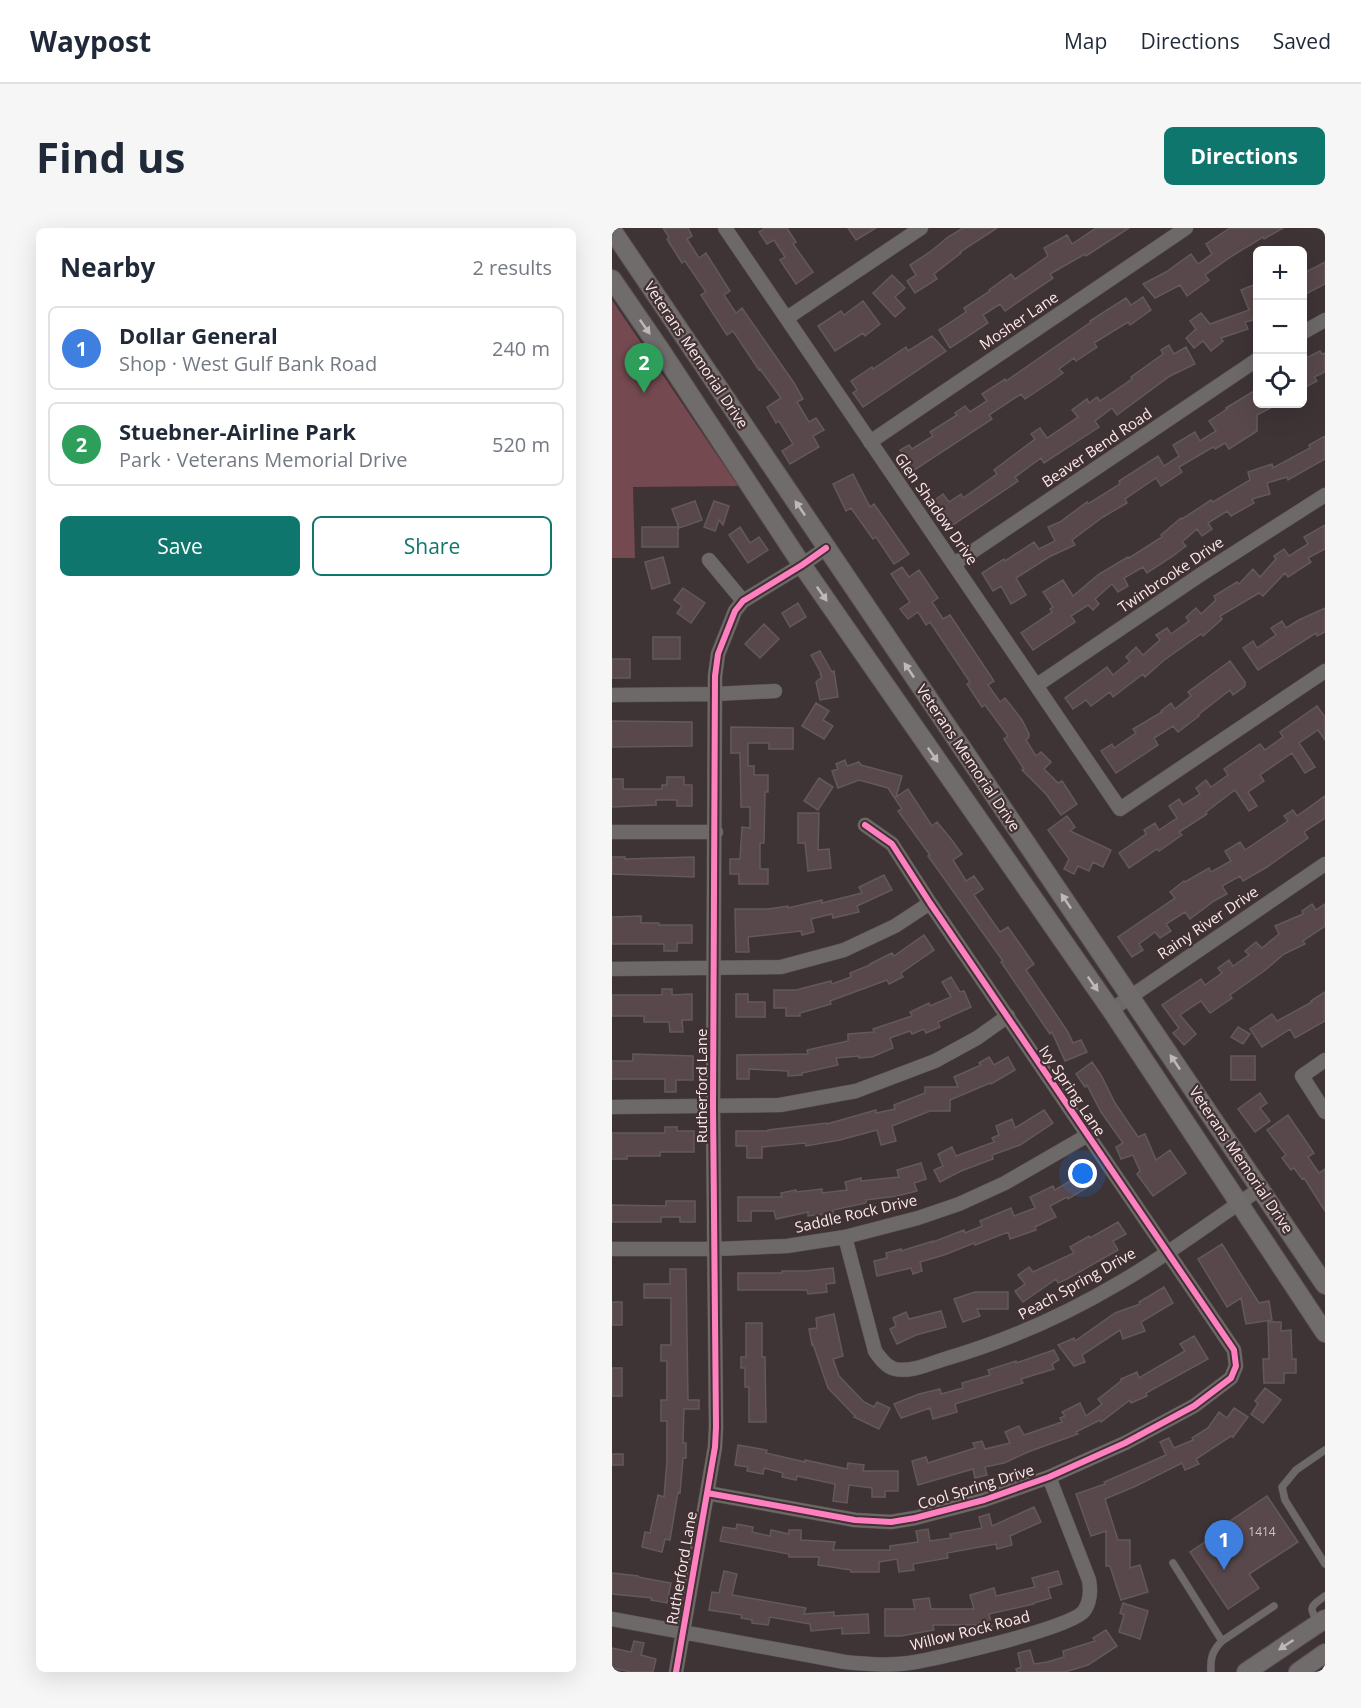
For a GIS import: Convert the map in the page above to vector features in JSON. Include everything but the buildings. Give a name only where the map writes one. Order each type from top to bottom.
[{"type":"main road","name":"Veterans Memorial Drive","points":[[612,230],[1325,1285]]},
{"type":"main road","name":"Veterans Memorial Drive","points":[[612,279],[802,565],[1110,1010],[1325,1333]]},
{"type":"main road","points":[[660,349],[683,336]]},
{"type":"main road","points":[[954,786],[976,770]]},
{"type":"main road","points":[[1246,1672],[1322,1621]]},
{"type":"main road","points":[[1298,1672],[1325,1653]]},
{"type":"street","name":"Glen Shadow Drive","points":[[725,228],[1120,809],[1325,671]]},
{"type":"street","name":"Mosher Lane","points":[[870,442],[1186,228]]},
{"type":"street","points":[[787,318],[916,229]]},
{"type":"street","points":[[1307,330],[1325,320]]},
{"type":"street","name":"Beaver Bend Road","points":[[954,564],[1253,362]]},
{"type":"street","name":"Twinbrooke Drive","points":[[1037,685],[1200,575],[1325,495]]},
{"type":"street","name":"Rutherford Lane","points":[[676,1672],[715,1447],[716,1427],[713,1106],[715,675],[718,654],[735,611],[743,601],[826,548]]},
{"type":"street","points":[[709,560],[743,601]]},
{"type":"street","points":[[612,695],[776,692]]},
{"type":"street","name":"Ivy Spring Lane","points":[[865,825],[892,844],[1234,1350],[1236,1366],[1229,1380]]},
{"type":"street","points":[[612,832],[716,832]]},
{"type":"street","name":"Rainy River Drive","points":[[1110,1010],[1325,864]]},
{"type":"street","points":[[612,969],[781,967],[844,950],[895,926],[930,903]]},
{"type":"street","points":[[612,1107],[780,1105],[856,1091],[935,1061],[977,1038],[1008,1016]]},
{"type":"street","points":[[1325,1060],[1302,1076],[1325,1112]]},
{"type":"street","name":"Saddle Rock Drive","points":[[612,1249],[787,1246],[845,1237],[918,1218],[959,1204],[1005,1183],[1088,1135]]},
{"type":"street","name":"Peach Spring Drive","points":[[845,1237],[875,1351],[884,1364],[894,1369],[910,1369],[975,1350],[1051,1320],[1120,1282],[1260,1189]]},
{"type":"street","name":"Cool Spring Drive","points":[[707,1492],[855,1520],[891,1522],[915,1518],[984,1500],[1049,1477],[1125,1443],[1184,1412],[1229,1380]]},
{"type":"street","name":"Willow Rock Road","points":[[612,1619],[845,1662],[879,1665],[907,1664],[940,1657],[1005,1641],[1070,1621],[1083,1612],[1090,1601],[1091,1591],[1089,1580],[1049,1477]]},
{"type":"lane","points":[[1325,1450],[1296,1470],[1282,1487],[1285,1500],[1325,1564]]},
{"type":"lane","points":[[1173,1563],[1222,1641]]},
{"type":"lane","points":[[1322,1621],[1311,1612],[1311,1608],[1325,1596]]},
{"type":"lane","points":[[1211,1672],[1210,1659],[1215,1648],[1274,1606]]},
{"type":"shaded area","points":[[612,300],[738,486],[633,487],[635,558],[612,558]]},
{"type":"cycle path","points":[[676,1672],[715,1447],[716,1427],[713,1106],[715,676],[718,654],[735,611],[743,601],[826,548]]},
{"type":"cycle path","points":[[707,1493],[855,1520],[891,1522],[915,1518],[984,1500],[1049,1477],[1125,1443],[1194,1406],[1231,1378],[1236,1366],[1234,1350],[892,844],[865,825]]},
{"type":"place","name":"Stuebner-Airline Park","points":[[644,393]]},
{"type":"place","name":"Dollar General","points":[[1224,1570]]}]
